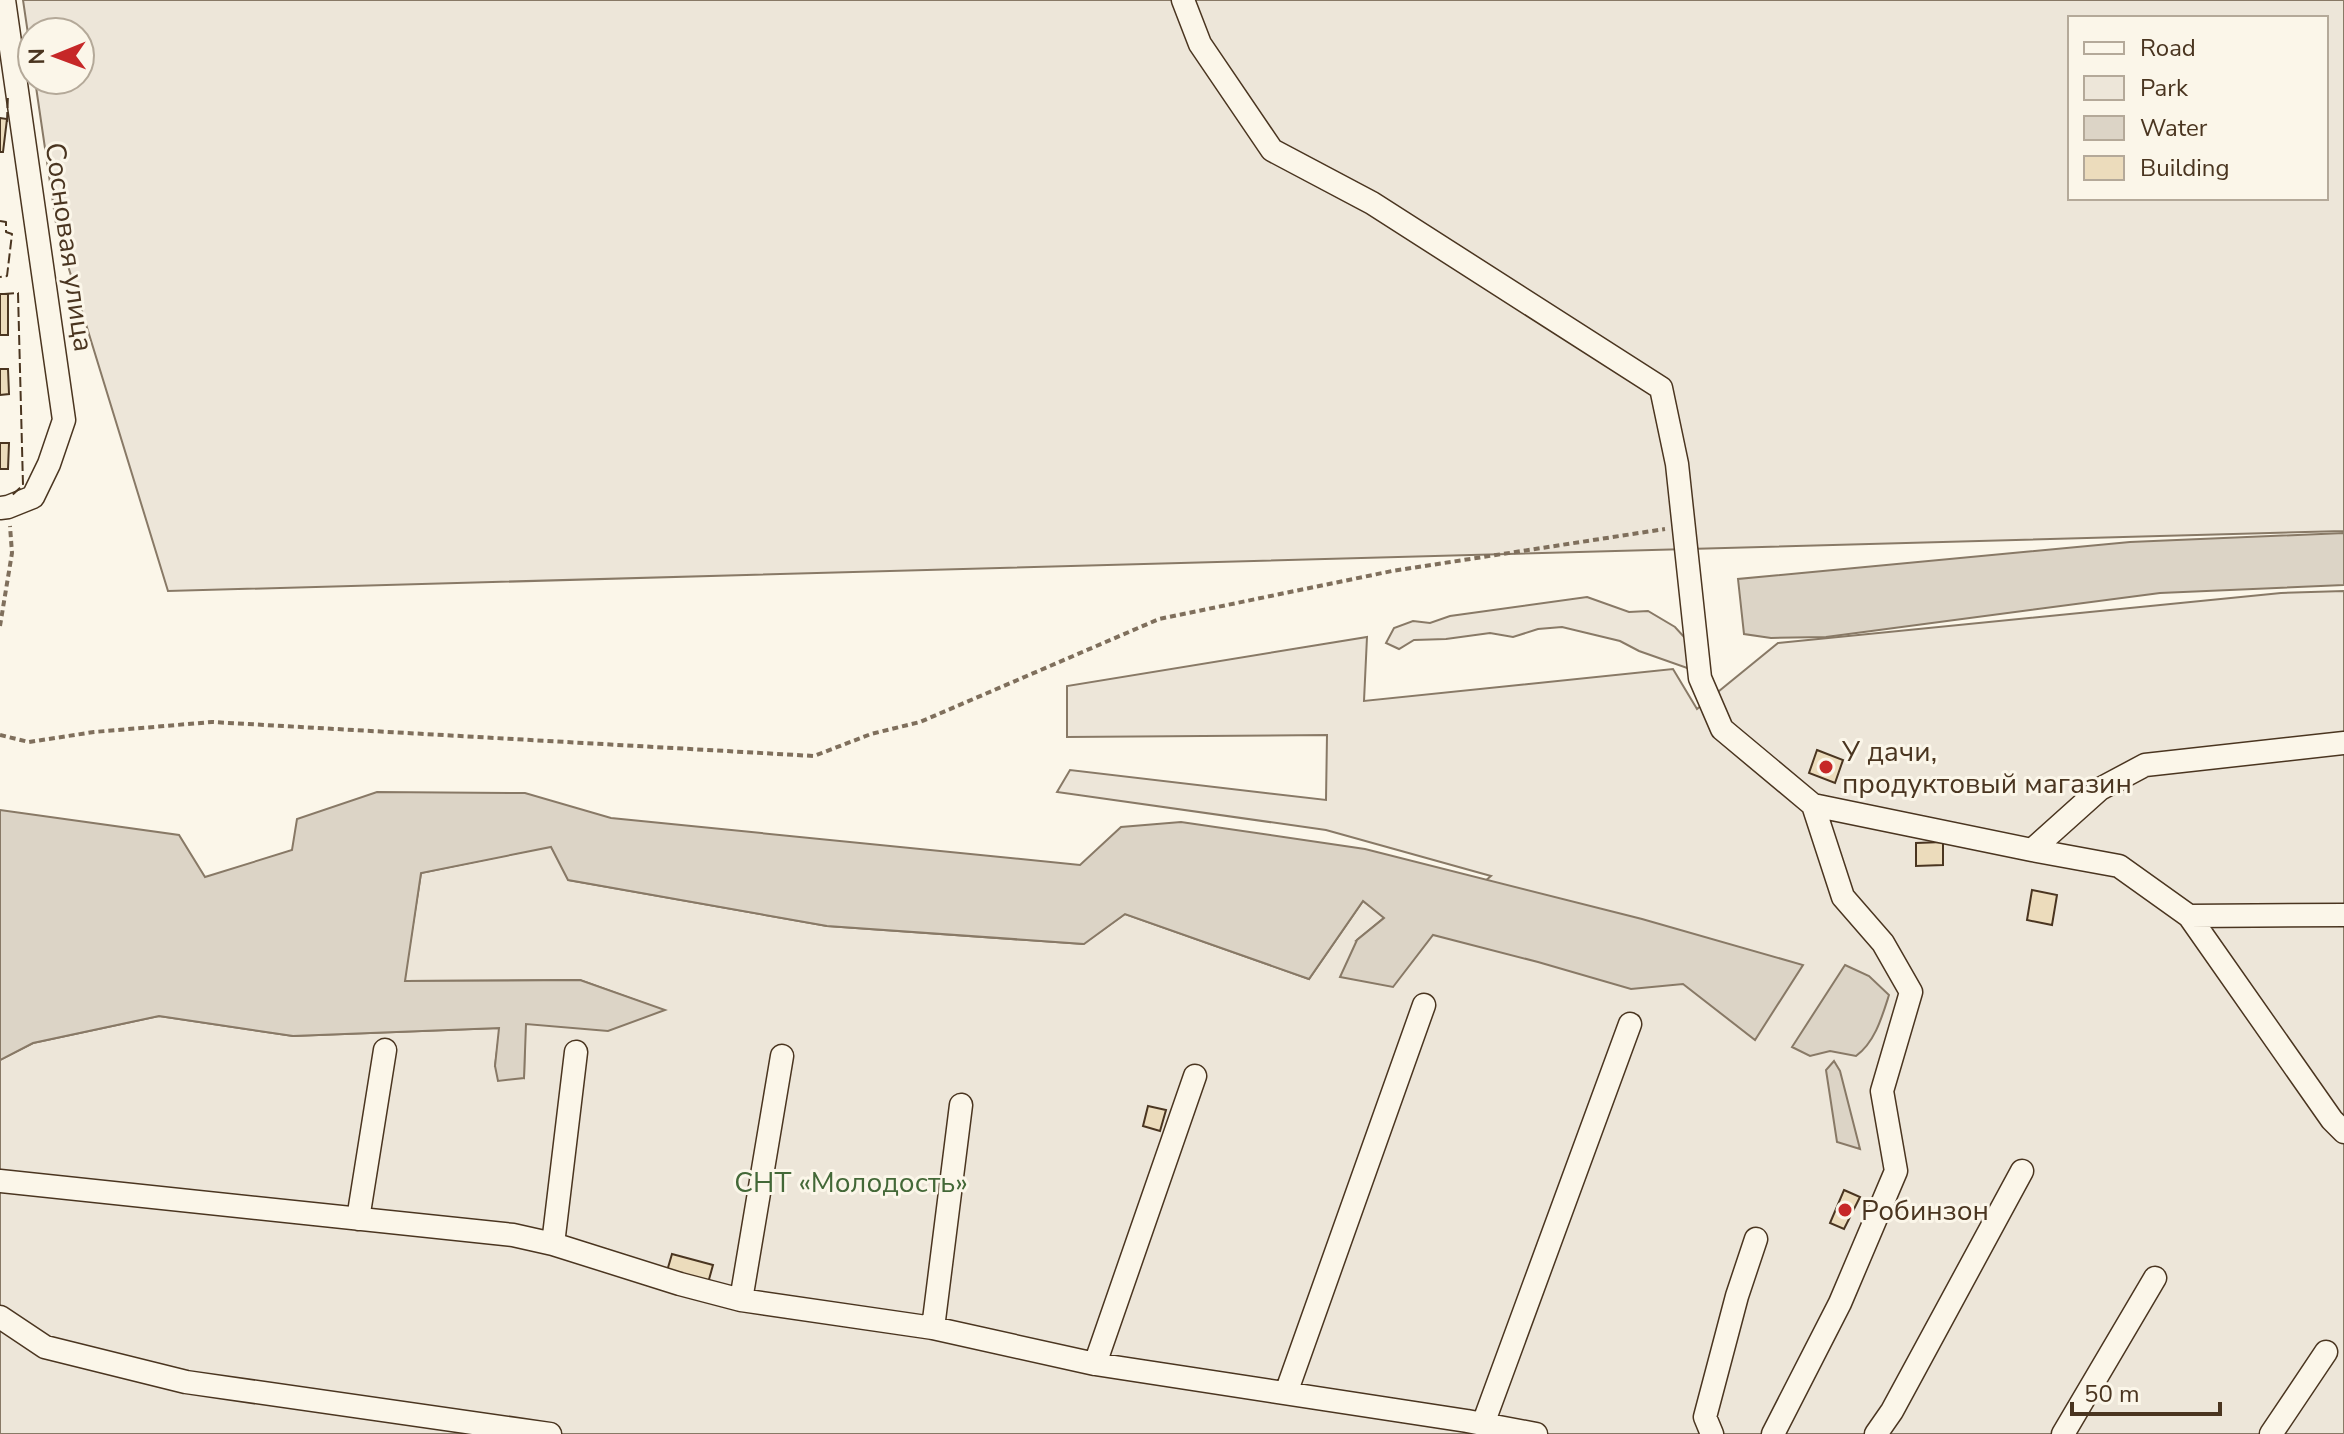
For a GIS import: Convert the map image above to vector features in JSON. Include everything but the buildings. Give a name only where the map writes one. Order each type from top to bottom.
[{"type":"street","name":"Сосновая улица","points":[[4,0],[64,420],[49,464],[33,497],[4,508]]},
{"type":"street","points":[[1183,0],[1200,44],[1272,150],[1372,203],[1661,388],[1677,464],[1700,678],[1722,729],[1813,805],[2119,866],[2189,916],[2332,1120],[2344,1132]]},
{"type":"street","points":[[2032,850],[2100,789],[2145,765],[2344,743]]},
{"type":"street","points":[[1773,1434],[1840,1303],[1896,1171],[1882,1091],[1911,992],[1883,943],[1843,897],[1813,805]]},
{"type":"street","points":[[2189,916],[2344,915]]},
{"type":"street","points":[[1286,1393],[1424,1005]]},
{"type":"street","points":[[1483,1424],[1630,1024]]},
{"type":"street","points":[[358,1219],[385,1050]]},
{"type":"street","points":[[553,1244],[576,1052]]},
{"type":"street","points":[[741,1300],[782,1056]]},
{"type":"street","points":[[1095,1364],[1195,1076]]},
{"type":"street","points":[[933,1328],[961,1105]]},
{"type":"street","points":[[1876,1434],[1892,1411],[2022,1171]]},
{"type":"street","points":[[0,1181],[513,1235],[741,1300],[933,1328],[1095,1364],[1536,1434]]},
{"type":"street","points":[[1712,1434],[1705,1417],[1737,1296],[1756,1239]]},
{"type":"street","points":[[2063,1434],[2155,1278]]},
{"type":"street","points":[[0,1317],[45,1347],[186,1382],[550,1434]]},
{"type":"street","points":[[2271,1434],[2326,1352]]},
{"type":"path","points":[[0,626],[12,553],[4,508]]},
{"type":"path","points":[[0,735],[29,742],[94,732],[212,722],[814,756],[871,734],[920,722],[1159,619],[1392,571],[1684,526]]},
{"type":"green space","points":[[23,0],[2344,0],[2344,531],[168,591],[57,230],[37,96],[96,96],[96,16],[25,16]]},
{"type":"green space","name":"СНТ «Молодость»","points":[[2344,591],[2344,1434],[0,1434],[0,1060],[33,1043],[159,1016],[293,1036],[500,1028],[495,1066],[524,1078],[525,1024],[646,1004],[580,980],[404,981],[421,873],[551,846],[569,880],[827,926],[1083,944],[1125,914],[1309,979],[1363,901],[1385,917],[1357,940],[1433,935],[1458,904],[1491,876],[1326,830],[1057,792],[1070,770],[1326,800],[1327,735],[1067,737],[1067,686],[1367,637],[1364,701],[1673,669],[1697,709],[1778,643],[2281,593]]},
{"type":"green space","points":[[1587,597],[1629,612],[1648,611],[1675,627],[1685,638],[1690,669],[1620,641],[1562,627],[1538,629],[1513,637],[1490,633],[1414,640],[1399,649],[1386,643],[1394,628],[1413,621],[1430,623],[1450,616]]},
{"type":"water","points":[[2344,533],[2344,585],[2160,593],[1826,637],[1771,638],[1744,634],[1738,579],[2130,542]]},
{"type":"water","points":[[377,792],[525,793],[611,818],[1080,865],[1121,827],[1181,822],[1365,849],[1642,919],[1803,965],[1755,1040],[1683,984],[1631,989],[1433,935],[1393,987],[1340,977],[1357,940],[1384,918],[1363,901],[1309,979],[1125,914],[1084,944],[827,926],[568,880],[551,847],[421,873],[405,981],[580,980],[665,1010],[608,1031],[526,1024],[524,1078],[498,1081],[495,1066],[499,1028],[293,1036],[159,1016],[33,1043],[0,1060],[0,810],[179,835],[205,877],[292,850],[297,819]]},
{"type":"water","points":[[1845,965],[1869,976],[1889,995],[1873,1036],[1856,1056],[1830,1051],[1810,1056],[1792,1047]]},
{"type":"water","points":[[1834,1061],[1840,1071],[1860,1149],[1837,1142],[1826,1070]]},
{"type":"fence","points":[[7,122],[8,94]]},
{"type":"fence","points":[[0,221],[6,222],[6,232],[12,234],[7,276],[0,277]]},
{"type":"fence","points":[[4,294],[18,293],[23,485],[10,497]]},
{"type":"place","name":"У дачи, продуктовый магазин","points":[[1826,767]]},
{"type":"place","name":"Робинзон","points":[[1845,1210]]}]
